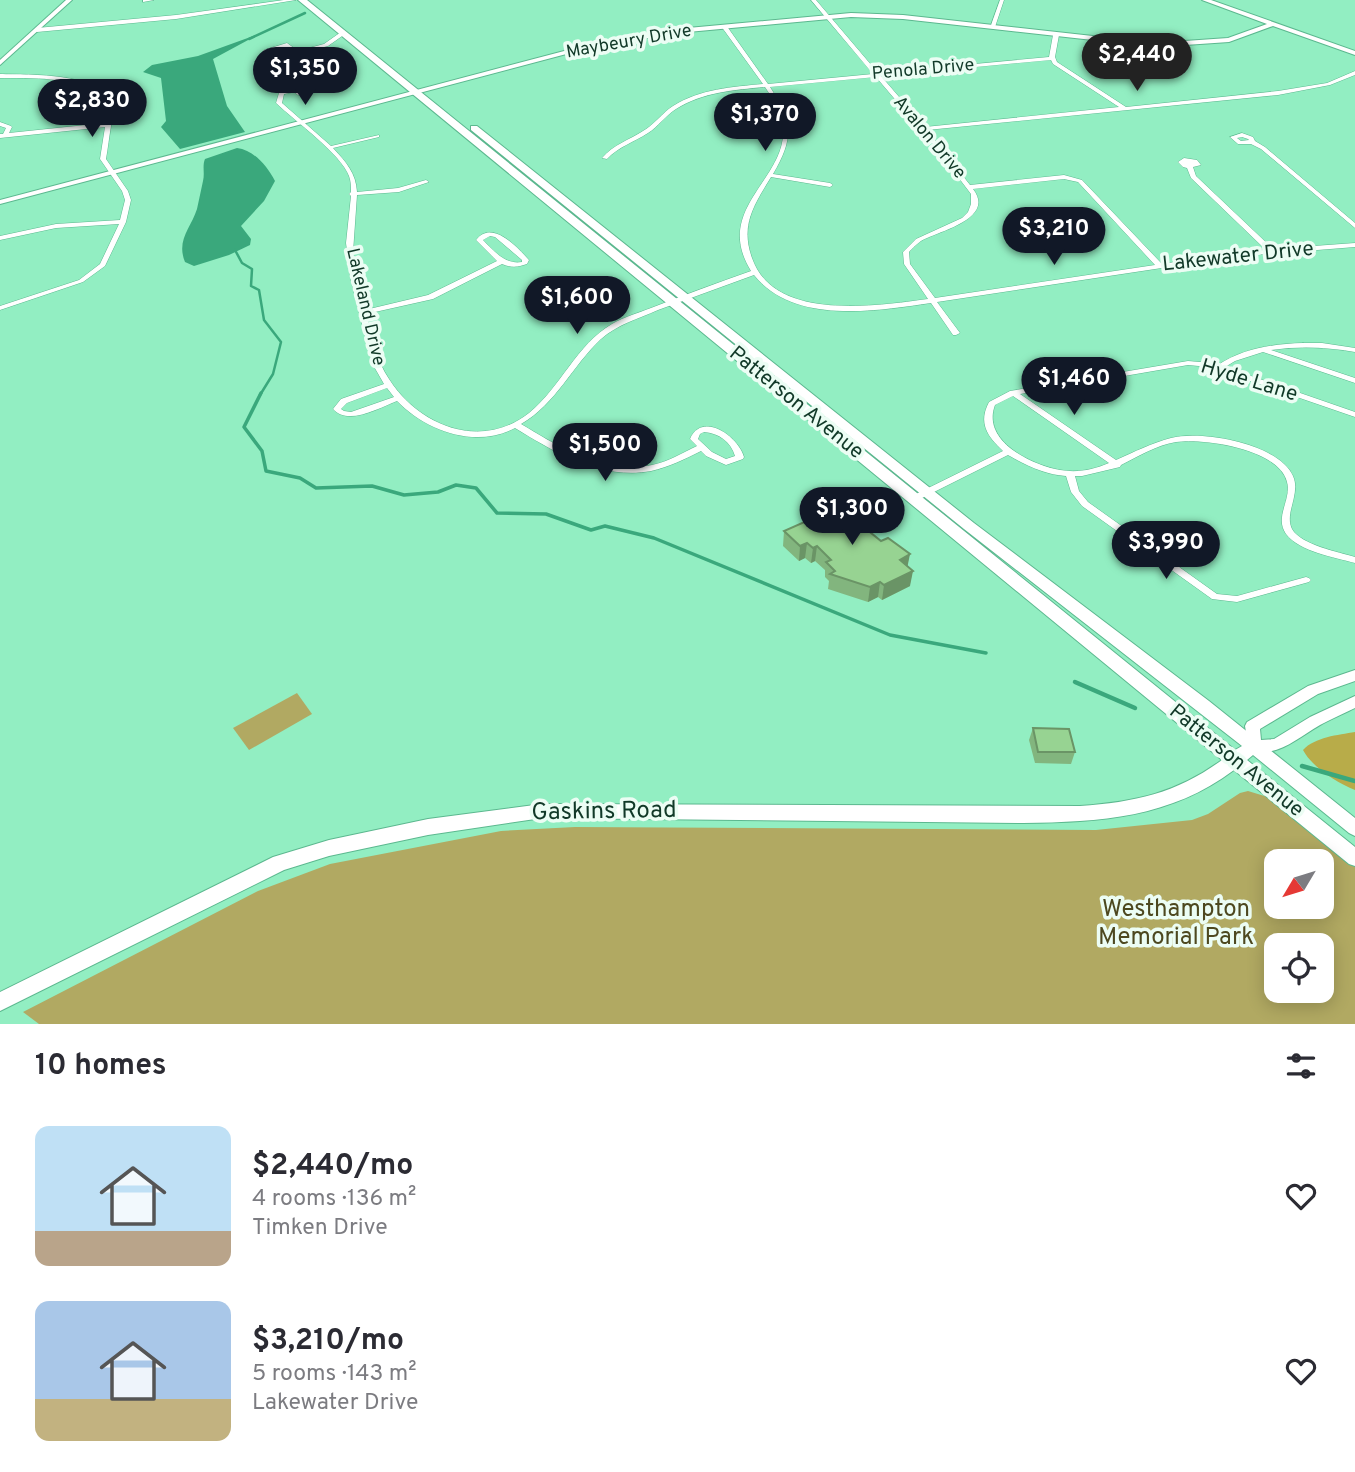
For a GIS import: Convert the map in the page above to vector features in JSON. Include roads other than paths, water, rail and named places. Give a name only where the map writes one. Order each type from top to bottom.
[{"type":"main road","name":"Patterson Avenue","points":[[302,0],[920,495],[1234,760],[1355,858]]},
{"type":"main road","name":"Patterson Avenue","points":[[315,0],[678,300]]},
{"type":"main road","name":"Patterson Avenue","points":[[920,495],[1254,746],[1355,828]]},
{"type":"main road","points":[[1355,675],[1313,690],[1252,726],[1254,746],[1277,745],[1315,721],[1355,702]]},
{"type":"main road","name":"Gaskins Road","points":[[0,1002],[279,863],[329,848],[428,827],[541,811],[969,815],[1086,812],[1130,807],[1170,798],[1199,785],[1254,746]]},
{"type":"street","points":[[0,63],[69,0]]},
{"type":"street","name":"Avalon Drive","points":[[813,0],[970,187],[975,199],[969,215],[917,241],[906,252],[907,264],[956,332]]},
{"type":"street","points":[[992,27],[1002,0]]},
{"type":"street","points":[[1205,0],[1355,53]]},
{"type":"street","points":[[37,30],[162,19],[289,1]]},
{"type":"street","name":"Maybeury Drive","points":[[0,202],[608,42],[724,26],[883,15],[1142,44],[1191,45],[1229,40],[1272,24]]},
{"type":"street","points":[[515,424],[528,418],[555,391],[590,343],[615,325],[753,272],[743,242],[745,221],[782,149],[786,131],[782,111],[724,26]]},
{"type":"street","points":[[298,52],[286,45],[266,51],[273,59],[333,43],[343,33]]},
{"type":"street","points":[[1056,35],[1052,58],[1061,69],[1124,108]]},
{"type":"street","name":"Penola Drive","points":[[605,159],[611,152],[648,131],[681,103],[721,90],[1052,58]]},
{"type":"street","name":"Lakeland Drive","points":[[273,59],[283,68],[269,80],[282,93],[279,103],[328,148],[351,174],[350,253],[376,363],[389,385],[424,421],[457,432],[488,432],[515,424]]},
{"type":"street","points":[[923,130],[1290,91],[1328,84],[1355,74]]},
{"type":"street","points":[[0,76],[60,79],[97,90],[109,104],[103,159],[127,198],[128,208],[100,268],[81,281],[0,308]]},
{"type":"street","points":[[282,93],[295,89],[328,81],[332,84],[298,93],[295,89]]},
{"type":"street","points":[[0,124],[9,127],[2,136]]},
{"type":"street","points":[[2,136],[107,125]]},
{"type":"street","points":[[328,148],[377,136]]},
{"type":"street","points":[[1252,142],[1264,148],[1355,226]]},
{"type":"street","points":[[1190,167],[1193,177],[1270,251]]},
{"type":"street","points":[[768,175],[830,185]]},
{"type":"street","points":[[970,187],[1064,177],[1080,181],[1159,265]]},
{"type":"street","points":[[352,194],[399,190],[426,182]]},
{"type":"street","points":[[0,239],[40,228],[122,222]]},
{"type":"street","points":[[363,313],[430,297],[502,261],[515,266],[522,265],[526,260],[497,235],[481,237],[480,240],[502,261]]},
{"type":"street","name":"Lakewater Drive","points":[[753,272],[782,295],[808,304],[835,309],[864,309],[1159,265],[1270,251],[1355,245]]},
{"type":"street","points":[[1219,368],[1245,352],[1261,349],[1334,345],[1355,350]]},
{"type":"street","points":[[1261,349],[1355,381]]},
{"type":"street","name":"Hyde Lane","points":[[1013,393],[1188,363],[1219,368],[1355,415]]},
{"type":"street","points":[[389,385],[344,401],[337,409],[344,415],[352,415],[399,398]]},
{"type":"street","points":[[1117,465],[1013,393],[992,404],[987,418],[992,433],[1009,451],[1043,468],[1070,475],[1098,472],[1117,465],[1158,445],[1195,438],[1228,442],[1258,452],[1284,467],[1290,475],[1293,487],[1285,523],[1291,534],[1311,546],[1355,560]]},
{"type":"street","points":[[515,424],[567,453],[612,470],[635,471],[652,468],[702,447]]},
{"type":"street","points":[[713,429],[737,448],[741,455],[726,462],[718,460],[702,447],[694,439],[695,435],[700,430],[713,429]]},
{"type":"street","points":[[920,495],[1009,451]]},
{"type":"street","points":[[1070,475],[1075,492],[1085,503],[1215,597],[1237,599],[1306,580]]},
{"type":"waterway","points":[[249,39],[305,13]]},
{"type":"waterway","points":[[235,250],[242,263],[252,269],[251,286],[259,290],[264,320],[281,342],[273,374],[260,395]]},
{"type":"waterway","points":[[260,395],[244,427],[262,451],[266,471],[300,478],[316,488],[372,486],[404,495],[438,492],[456,485],[476,488],[497,513],[546,514],[591,530],[605,526],[654,538],[890,635],[986,653]]},
{"type":"waterway","points":[[1075,682],[1135,708]]},
{"type":"waterway","points":[[1302,766],[1355,781]]},
{"type":"park label","name":"Westhampton Memorial Park","points":[[1176,924]]}]
